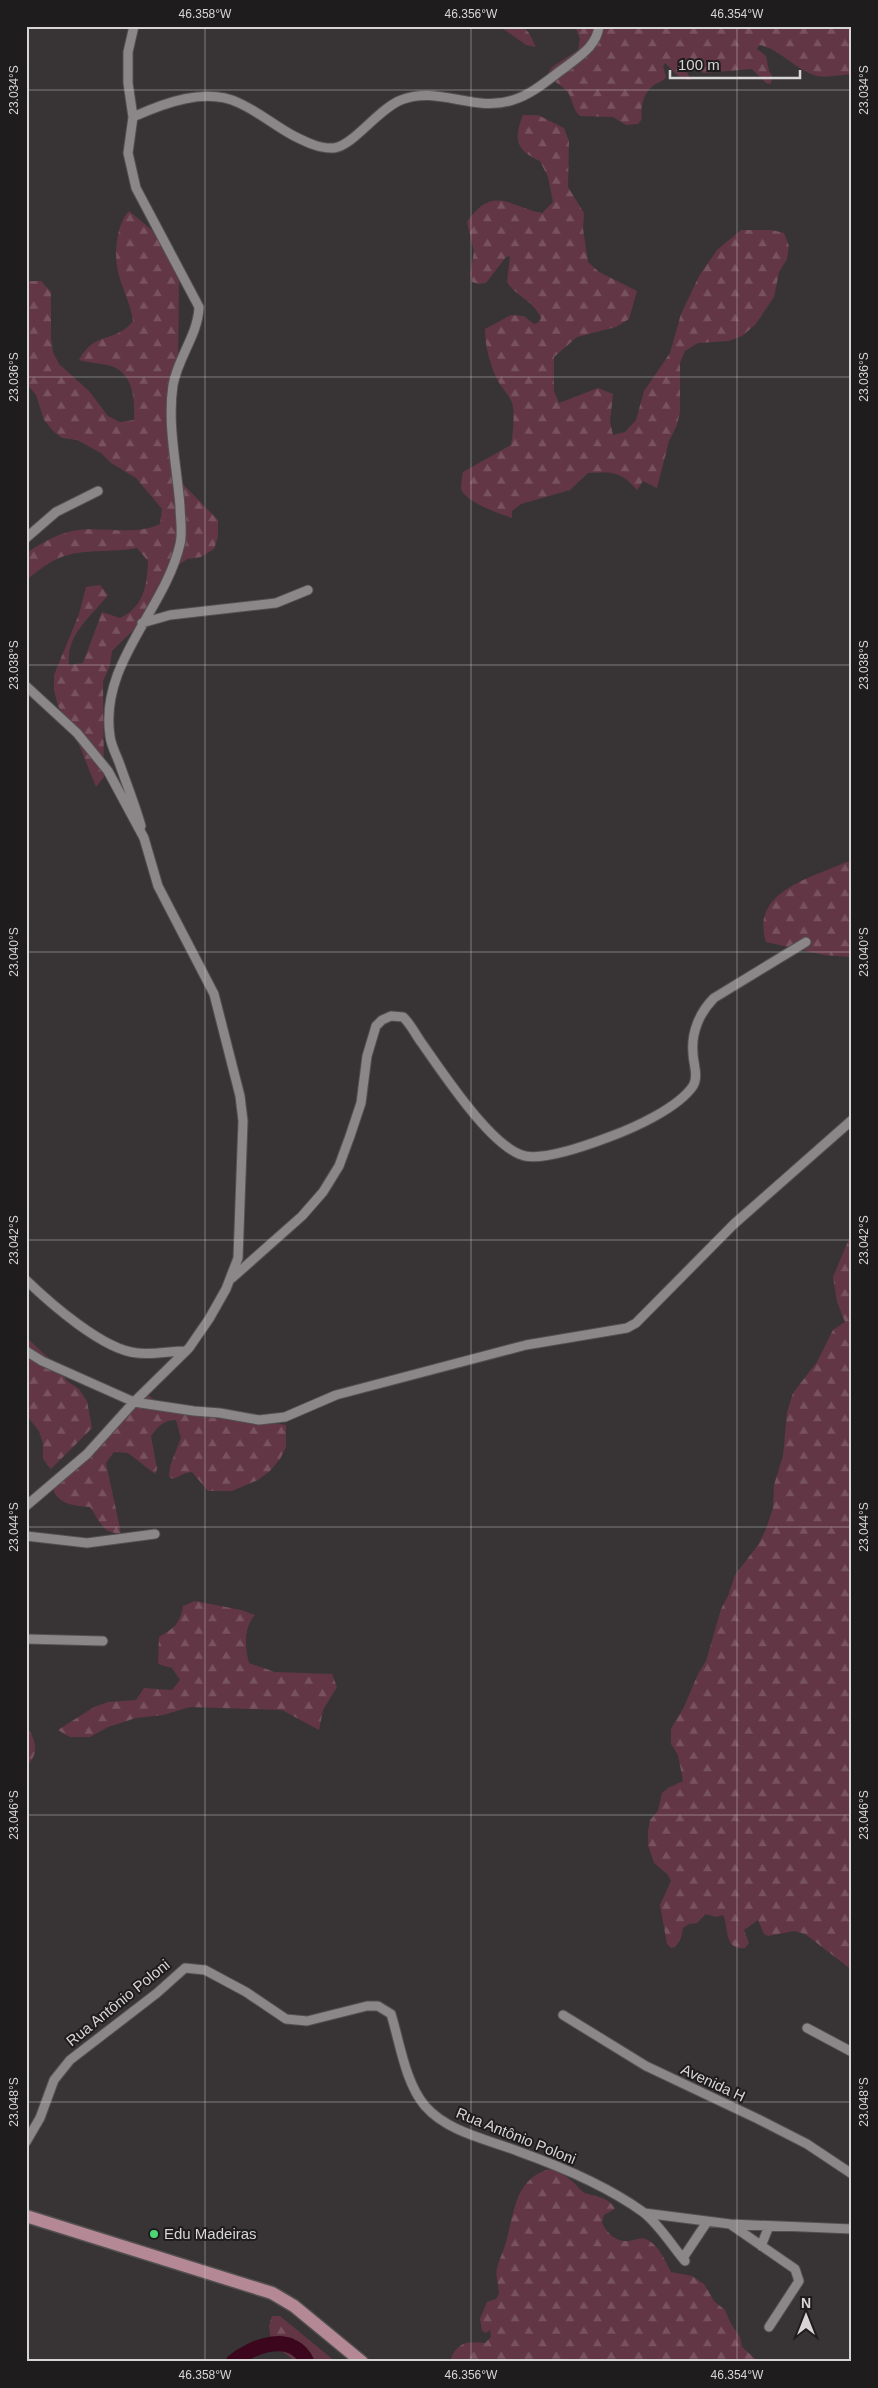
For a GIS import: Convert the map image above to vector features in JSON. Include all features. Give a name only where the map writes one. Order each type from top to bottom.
[{"type":"main road","points":[[26,2216],[272,2293],[294,2306],[362,2362]]},
{"type":"street","points":[[26,1506],[87,1454],[134,1402],[186,1351],[209,1319],[229,1281],[238,1258],[244,1121],[240,1096],[214,994],[180,932],[158,886],[137,810],[110,739],[108,721],[111,696],[122,664],[171,570],[180,542],[179,495],[171,412],[173,386],[182,353],[196,325],[199,307],[136,188],[128,153],[134,117],[128,83],[128,52],[134,26]]},
{"type":"street","points":[[134,117],[154,108],[184,100],[220,97],[238,102],[306,142],[320,147],[334,148],[344,145],[387,107],[415,96],[436,95],[486,104],[513,100],[530,92],[580,56],[593,44],[598,34],[599,26]]},
{"type":"street","points":[[26,538],[56,512],[98,491]]},
{"type":"street","points":[[142,623],[170,615],[276,603],[308,590]]},
{"type":"street","points":[[26,686],[77,733],[108,771],[144,838]]},
{"type":"street","points":[[229,1281],[302,1216],[323,1192],[339,1166],[361,1103],[371,1038],[382,1020],[391,1016],[403,1017],[487,1130],[511,1150],[524,1156],[536,1156],[591,1144],[630,1130],[650,1120],[675,1101],[694,1085],[696,1071],[692,1052],[693,1036],[706,1007],[714,998],[806,942]]},
{"type":"street","points":[[26,1351],[134,1402],[194,1411],[215,1412],[260,1420],[274,1419],[336,1395],[526,1345],[627,1328],[636,1323],[693,1263],[734,1224],[852,1120]]},
{"type":"street","points":[[26,1280],[56,1309],[122,1349],[136,1353],[186,1351]]},
{"type":"street","points":[[26,1536],[87,1543],[155,1534]]},
{"type":"street","points":[[26,1639],[103,1641]]},
{"type":"street","name":"Rua Antônio Poloni","points":[[26,2142],[40,2118],[54,2080],[70,2060],[157,1994],[179,1971],[192,1967],[205,1970],[246,1992],[286,2019],[307,2021],[367,2006],[387,2009],[391,2014],[410,2079],[424,2105],[438,2118],[463,2132],[521,2152],[591,2182],[644,2213],[684,2259],[707,2222]]},
{"type":"street","name":"Avenida H","points":[[563,2015],[646,2066],[806,2144],[852,2174]]},
{"type":"street","points":[[807,2028],[852,2052]]},
{"type":"street","points":[[644,2213],[730,2224],[852,2229]]},
{"type":"street","points":[[730,2224],[795,2268],[799,2278],[769,2327]]},
{"type":"street","points":[[761,2246],[769,2226]]},
{"type":"green space","points":[[499,26],[522,26],[529,33],[536,47],[526,45]]},
{"type":"green space","points":[[575,26],[852,26],[852,74],[830,77],[817,76],[767,47],[759,45],[757,49],[766,56],[769,71],[773,78],[770,84],[766,83],[752,69],[703,73],[698,70],[699,64],[691,64],[686,70],[691,80],[687,80],[680,77],[665,63],[663,66],[666,77],[647,93],[641,110],[642,119],[638,124],[626,125],[613,117],[580,116],[574,109],[567,91],[548,73],[552,67],[578,50],[580,39]]},
{"type":"green space","points":[[523,115],[538,115],[564,128],[569,141],[568,187],[584,213],[583,229],[588,262],[599,272],[637,291],[629,319],[616,327],[577,337],[554,357],[554,391],[559,403],[598,388],[613,394],[610,422],[613,435],[625,432],[636,420],[644,391],[670,353],[681,314],[699,276],[717,250],[741,230],[772,230],[784,233],[789,246],[787,259],[779,272],[774,297],[755,325],[742,336],[729,341],[698,343],[685,351],[680,363],[680,412],[677,425],[669,441],[657,488],[643,481],[637,490],[626,479],[616,474],[588,473],[570,490],[521,504],[512,511],[512,518],[468,498],[461,488],[463,472],[511,445],[512,441],[513,407],[509,397],[498,381],[488,356],[485,329],[511,315],[524,316],[534,324],[539,322],[541,318],[534,307],[507,282],[510,256],[506,257],[486,283],[472,282],[470,275],[474,252],[467,222],[476,210],[494,201],[511,203],[542,213],[553,202],[548,177],[540,161],[526,153],[519,143],[518,131]]},
{"type":"green space","points":[[129,211],[153,231],[161,241],[179,279],[178,365],[172,410],[171,472],[218,520],[218,537],[214,549],[201,557],[187,559],[176,567],[168,580],[160,604],[112,651],[110,665],[103,682],[104,777],[96,787],[76,737],[58,706],[54,690],[54,675],[79,614],[86,587],[100,585],[108,595],[75,635],[69,654],[69,665],[83,663],[102,612],[120,618],[134,608],[143,594],[147,578],[148,561],[137,548],[78,553],[55,560],[26,580],[26,553],[54,537],[72,531],[94,529],[139,530],[150,528],[160,524],[162,509],[136,478],[111,463],[101,453],[77,440],[62,438],[44,420],[36,395],[26,383],[26,281],[41,281],[51,292],[51,337],[53,352],[59,364],[89,391],[108,416],[120,422],[134,420],[131,386],[122,373],[116,368],[107,365],[79,360],[92,344],[119,333],[133,321],[118,272],[116,257],[117,240],[121,224]]},
{"type":"green space","points":[[846,862],[852,862],[852,957],[824,955],[766,942],[763,925],[767,910],[775,898],[802,881]]},
{"type":"green space","points":[[852,1232],[852,1970],[805,1934],[794,1931],[768,1936],[764,1934],[758,1920],[744,1930],[749,1943],[745,1948],[733,1946],[728,1936],[723,1915],[716,1917],[706,1914],[697,1923],[689,1924],[683,1928],[681,1938],[675,1947],[671,1948],[667,1944],[660,1905],[671,1881],[668,1875],[654,1863],[648,1845],[648,1831],[650,1820],[658,1811],[662,1793],[683,1781],[678,1755],[671,1744],[671,1729],[706,1661],[721,1609],[728,1596],[735,1575],[758,1545],[766,1529],[773,1508],[774,1485],[783,1456],[787,1412],[793,1393],[817,1362],[833,1330],[845,1322],[837,1302],[833,1277]]},
{"type":"green space","points":[[26,1337],[59,1368],[67,1381],[79,1389],[87,1401],[92,1428],[51,1469],[43,1459],[43,1444],[39,1431],[26,1415]]},
{"type":"green space","points":[[146,1388],[148,1395],[154,1400],[177,1407],[286,1425],[286,1447],[280,1459],[270,1471],[258,1480],[232,1491],[208,1491],[192,1472],[173,1479],[169,1477],[170,1466],[181,1438],[176,1420],[164,1423],[151,1436],[157,1469],[155,1474],[128,1453],[114,1452],[106,1463],[121,1533],[110,1532],[102,1526],[90,1507],[66,1503],[57,1496],[52,1485],[97,1439],[123,1408]]},
{"type":"green space","points":[[195,1601],[241,1610],[255,1615],[248,1626],[246,1638],[249,1663],[275,1672],[332,1674],[337,1687],[323,1710],[319,1730],[282,1710],[190,1707],[163,1715],[136,1718],[108,1727],[90,1737],[70,1737],[58,1730],[94,1707],[108,1702],[136,1700],[144,1688],[172,1690],[180,1680],[172,1668],[158,1664],[159,1637],[176,1625],[183,1606]]},
{"type":"green space","points":[[26,1724],[34,1741],[35,1751],[31,1762],[26,1767]]},
{"type":"green space","points":[[554,2168],[571,2180],[583,2192],[602,2198],[612,2205],[615,2209],[604,2215],[602,2222],[605,2229],[611,2235],[621,2241],[642,2238],[648,2240],[659,2250],[671,2272],[692,2276],[704,2284],[714,2301],[725,2310],[731,2324],[740,2337],[742,2347],[759,2362],[450,2362],[455,2350],[463,2344],[473,2342],[485,2343],[491,2337],[490,2330],[486,2333],[482,2331],[480,2319],[487,2302],[496,2299],[499,2294],[496,2275],[497,2268],[519,2196],[531,2178],[541,2172]]},
{"type":"green space","points":[[272,2316],[280,2316],[336,2362],[296,2362],[271,2342],[269,2326]]},
{"type":"waterway","points":[[233,2362],[251,2350],[272,2344],[283,2344],[292,2347],[301,2352],[307,2362]]},
{"type":"place","name":"Edu Madeiras","points":[[154,2234]]}]
